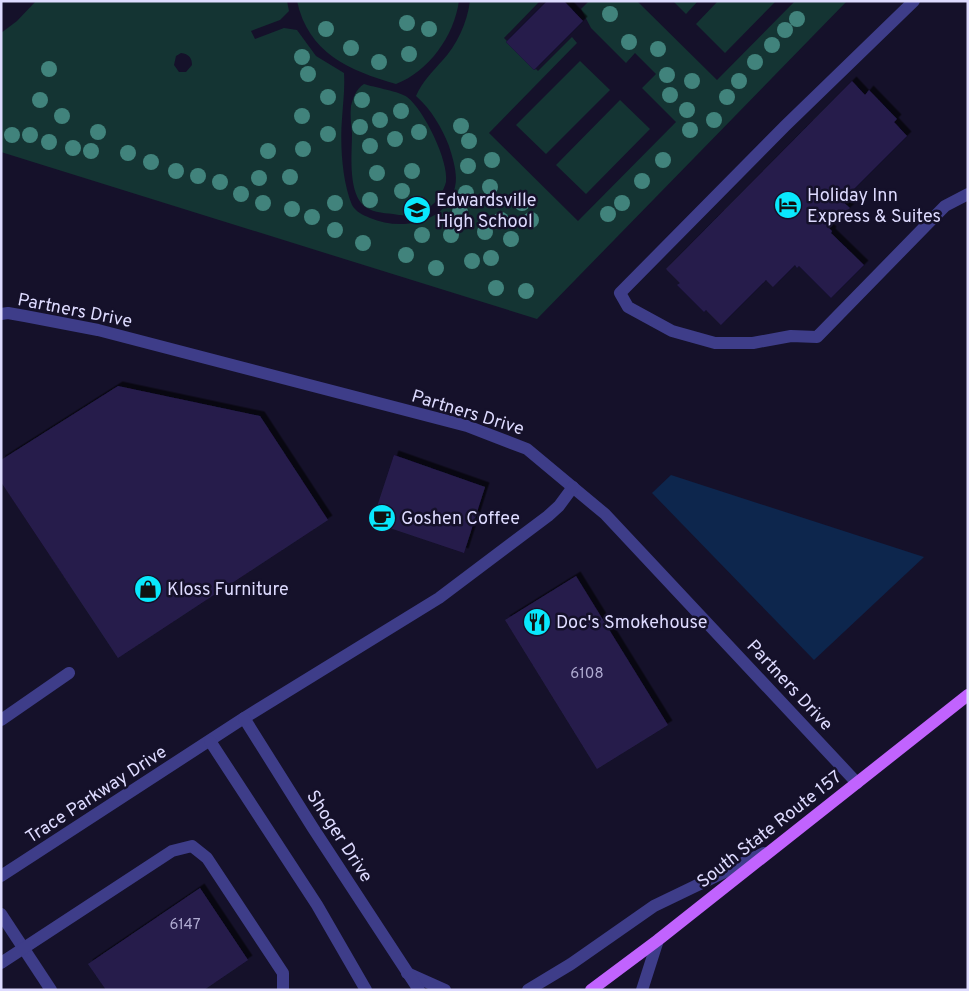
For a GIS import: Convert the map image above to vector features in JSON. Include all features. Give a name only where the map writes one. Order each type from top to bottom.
[{"type":"main road","name":"South State Route 157","points":[[591,990],[658,940],[968,695]]},
{"type":"street","points":[[914,1],[785,126],[620,294],[628,307],[672,331],[715,343],[753,344],[791,336],[817,338],[945,206],[968,194]]},
{"type":"street","name":"Partners Drive","points":[[1,314],[8,313],[98,330],[467,426],[527,449],[605,514],[857,783]]},
{"type":"street","name":"Trace Parkway Drive","points":[[1,876],[244,718],[439,598],[554,511],[573,487]]},
{"type":"street","points":[[1,720],[69,673]]},
{"type":"street","name":"Shoger Drive","points":[[244,718],[419,990]]},
{"type":"street","points":[[210,740],[317,905],[366,990]]},
{"type":"street","points":[[1,963],[172,851],[192,846],[207,858],[283,973],[283,990]]},
{"type":"street","points":[[528,990],[571,964],[654,906],[776,847]]},
{"type":"street","points":[[1,914],[51,990]]},
{"type":"street","points":[[642,990],[658,940]]},
{"type":"street","points":[[407,973],[445,990]]},
{"type":"green space","name":"Edwardsville High School","points":[[36,1],[287,1],[289,11],[280,20],[251,31],[255,39],[284,28],[297,30],[316,56],[344,73],[341,129],[342,151],[346,185],[352,205],[370,218],[382,222],[408,224],[432,216],[442,209],[450,199],[455,187],[455,166],[446,139],[431,113],[416,96],[424,82],[457,41],[464,25],[470,1],[539,2],[504,38],[506,42],[534,70],[538,71],[572,37],[577,43],[489,133],[578,221],[676,122],[642,88],[656,74],[635,53],[626,63],[591,28],[581,9],[589,1],[637,1],[717,80],[795,1],[847,1],[537,319],[1,152],[1,33],[17,21]],"holes":[[[181,53],[186,54],[191,60],[192,65],[186,72],[179,72],[174,65],[176,56]]]},
{"type":"green space","points":[[297,1],[459,1],[452,27],[438,51],[419,70],[396,84],[347,66],[321,47],[303,19]]},
{"type":"green space","points":[[673,1],[698,1],[686,14]]},
{"type":"green space","points":[[718,1],[776,1],[725,53],[696,24]]},
{"type":"green space","points":[[580,61],[610,90],[546,154],[516,125]]},
{"type":"green space","points":[[364,84],[393,91],[407,97],[421,113],[434,136],[444,162],[446,182],[436,200],[424,211],[404,215],[376,212],[365,207],[358,197],[352,170],[351,109],[355,94]]},
{"type":"green space","points":[[620,100],[650,129],[586,194],[556,165]]},
{"type":"water","points":[[671,475],[924,557],[814,660],[652,493]]},
{"type":"building","points":[[547,1],[564,1],[583,21],[534,70],[506,42]]},
{"type":"building","name":"Holiday Inn Express & Suites","points":[[852,81],[865,95],[869,90],[897,119],[894,122],[907,136],[842,201],[850,208],[829,228],[832,231],[831,233],[864,265],[831,298],[799,266],[797,268],[795,265],[773,287],[766,280],[721,325],[706,310],[704,312],[677,285],[680,283],[666,269]]},
{"type":"building","name":"Kloss Furniture","points":[[118,386],[260,416],[328,520],[118,658],[1,482],[1,460]]},
{"type":"building","points":[[394,455],[485,487],[464,553],[372,522]]},
{"type":"building","points":[[576,576],[668,725],[597,769],[505,620]]},
{"type":"building","points":[[200,888],[248,960],[204,990],[106,990],[88,964]]},
{"type":"place","name":"Holiday Inn Express & Suites","points":[[788,205]]},
{"type":"place","name":"Edwardsville High School","points":[[417,210]]},
{"type":"place","name":"Goshen Coffee","points":[[382,518]]},
{"type":"place","name":"Kloss Furniture","points":[[148,589]]},
{"type":"place","name":"Doc's Smokehouse","points":[[537,622]]}]
